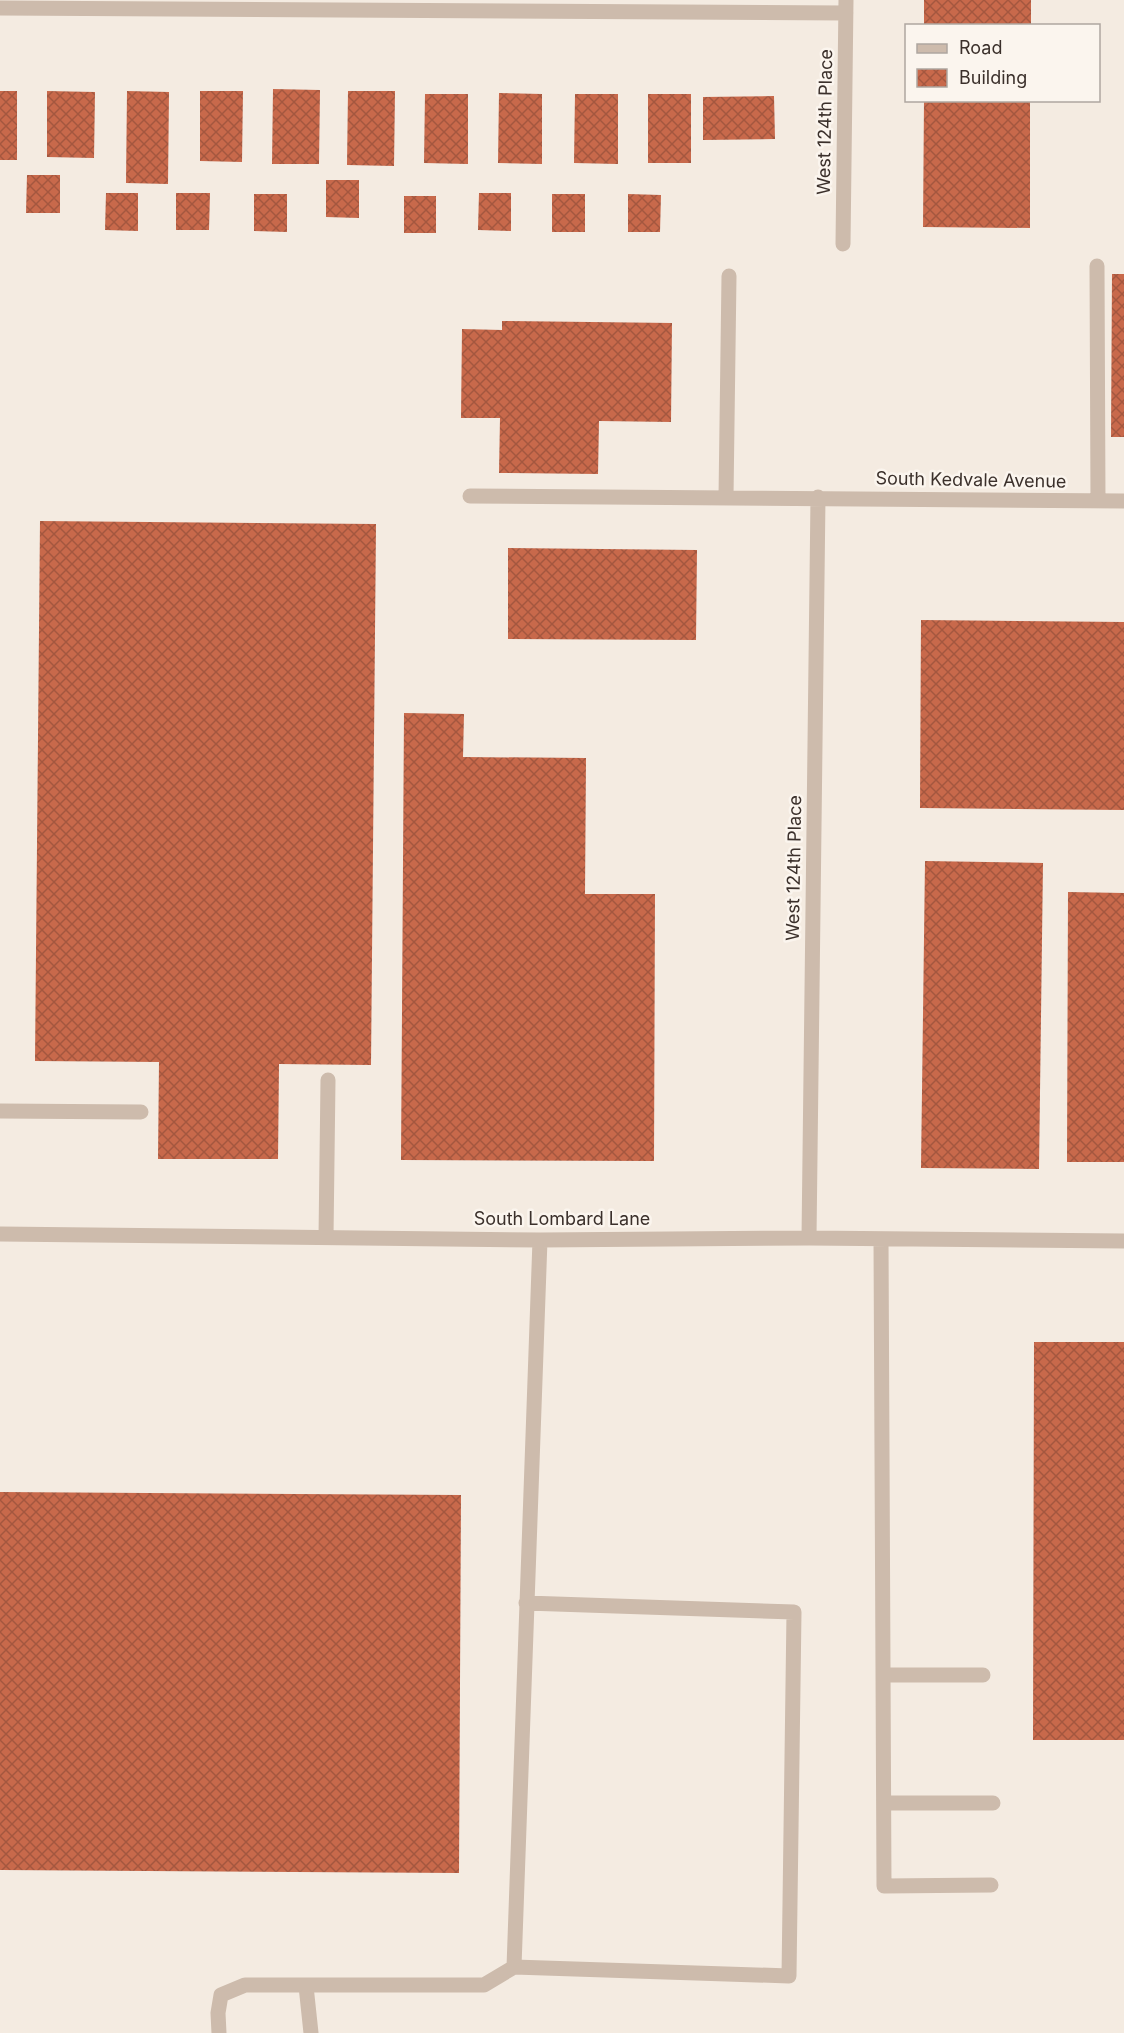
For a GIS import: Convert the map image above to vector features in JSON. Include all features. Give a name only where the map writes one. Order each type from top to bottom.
[{"type":"street","points":[[0,8],[846,7]]},
{"type":"street","name":"West 124th Place","points":[[843,244],[846,7]]},
{"type":"street","points":[[1097,266],[1098,501]]},
{"type":"street","points":[[726,497],[729,276]]},
{"type":"street","name":"South Kedvale Avenue","points":[[470,496],[1124,501]]},
{"type":"street","name":"West 124th Place","points":[[808,1238],[818,497]]},
{"type":"street","points":[[327,1237],[328,1080]]},
{"type":"street","points":[[0,1111],[141,1112]]},
{"type":"street","name":"South Lombard Lane","points":[[0,1234],[540,1240],[808,1238],[1124,1241]]},
{"type":"street","points":[[881,1239],[884,1886],[991,1885]]},
{"type":"street","points":[[514,1967],[540,1240]]},
{"type":"street","points":[[219,2033],[218,2013],[221,1995],[245,1985],[484,1984],[514,1967],[789,1976],[794,1612],[526,1603]]},
{"type":"street","points":[[884,1675],[983,1675]]},
{"type":"street","points":[[884,1803],[993,1803]]},
{"type":"street","points":[[306,1986],[310,2033]]},
{"type":"building","points":[[924,0],[1031,0],[1031,24],[924,24]]},
{"type":"building","points":[[273,89],[320,90],[319,164],[272,164]]},
{"type":"building","points":[[0,91],[17,91],[17,160],[0,160]]},
{"type":"building","points":[[47,91],[95,92],[94,158],[47,157]]},
{"type":"building","points":[[127,91],[169,92],[168,184],[126,183]]},
{"type":"building","points":[[200,91],[243,91],[242,162],[200,161]]},
{"type":"building","points":[[348,91],[395,91],[394,166],[347,165]]},
{"type":"building","points":[[499,93],[542,94],[542,164],[498,163]]},
{"type":"building","points":[[425,94],[468,94],[468,164],[424,163]]},
{"type":"building","points":[[575,94],[618,94],[618,164],[574,163]]},
{"type":"building","points":[[648,94],[691,94],[691,163],[648,163]]},
{"type":"building","points":[[774,96],[775,139],[703,140],[703,97]]},
{"type":"building","points":[[924,102],[1030,102],[1030,228],[923,227]]},
{"type":"building","points":[[27,175],[60,175],[60,213],[26,213]]},
{"type":"building","points":[[326,180],[359,180],[359,218],[326,217]]},
{"type":"building","points":[[106,193],[138,193],[138,231],[105,230]]},
{"type":"building","points":[[176,193],[210,193],[209,230],[176,230]]},
{"type":"building","points":[[479,193],[511,193],[511,231],[478,230]]},
{"type":"building","points":[[254,194],[287,194],[287,232],[254,231]]},
{"type":"building","points":[[552,194],[585,194],[585,232],[552,232]]},
{"type":"building","points":[[628,194],[661,195],[660,232],[628,232]]},
{"type":"building","points":[[404,196],[436,196],[436,233],[404,233]]},
{"type":"building","points":[[1112,274],[1124,274],[1124,437],[1111,437]]},
{"type":"building","points":[[502,321],[672,323],[671,422],[599,421],[598,474],[499,473],[500,418],[461,418],[462,329],[502,330]]},
{"type":"building","points":[[40,521],[376,524],[371,1065],[279,1064],[278,1159],[158,1159],[159,1062],[35,1061]]},
{"type":"building","points":[[508,548],[697,550],[696,640],[508,639]]},
{"type":"building","points":[[921,620],[1124,622],[1124,810],[920,808]]},
{"type":"building","points":[[404,713],[464,714],[463,757],[586,758],[585,894],[655,894],[654,1161],[401,1160]]},
{"type":"building","points":[[925,861],[1043,863],[1039,1169],[921,1168]]},
{"type":"building","points":[[1068,892],[1124,893],[1124,1162],[1067,1162]]},
{"type":"building","points":[[1034,1342],[1124,1342],[1124,1740],[1033,1740]]},
{"type":"building","points":[[0,1492],[461,1495],[459,1873],[0,1870]]}]
